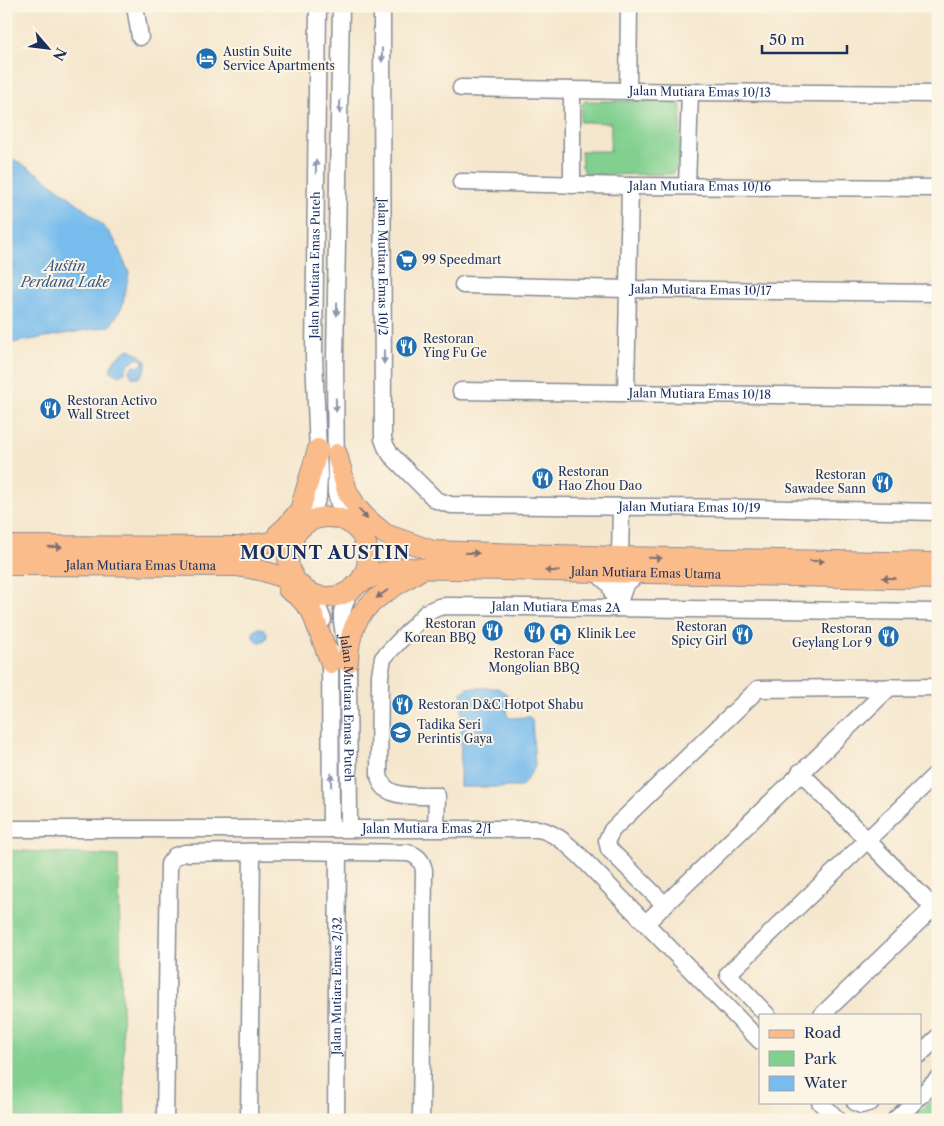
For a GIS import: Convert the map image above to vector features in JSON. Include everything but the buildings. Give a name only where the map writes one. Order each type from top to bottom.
[{"type":"main road","points":[[327,451],[300,510],[272,538],[238,557],[299,597],[310,610],[339,662]]},
{"type":"main road","points":[[327,451],[357,508],[385,534],[425,559]]},
{"type":"main road","points":[[328,517],[338,518],[348,522],[362,536],[367,546],[367,566],[363,576],[353,588],[338,596],[325,597],[307,590],[294,578],[290,568],[290,548],[300,529],[308,522],[328,517]]},
{"type":"main road","points":[[362,536],[425,559]]},
{"type":"main road","name":"Jalan Mutiara Emas Utama","points":[[6,566],[238,557],[294,538]]},
{"type":"main road","name":"Jalan Mutiara Emas Utama","points":[[6,546],[238,557],[307,590]]},
{"type":"main road","name":"Jalan Mutiara Emas Utama","points":[[353,588],[382,573],[425,559],[433,552],[620,558],[938,563]]},
{"type":"main road","points":[[339,662],[360,615],[372,601],[425,559]]},
{"type":"main road","name":"Jalan Mutiara Emas Utama","points":[[425,559],[597,573],[938,579]]},
{"type":"street","points":[[135,6],[140,37]]},
{"type":"street","name":"Jalan Mutiara Emas Puteh","points":[[318,6],[314,356],[327,451],[340,507],[348,522]]},
{"type":"street","name":"Jalan Mutiara Emas Puteh","points":[[308,522],[318,497],[319,476],[327,451],[335,357],[341,6]]},
{"type":"street","name":"Jalan Mutiara Emas 10/2","points":[[382,6],[383,439],[391,455],[436,500],[442,503]]},
{"type":"street","points":[[628,90],[630,6]]},
{"type":"street","name":"Jalan Mutiara Emas 10/13","points":[[461,88],[938,94]]},
{"type":"street","points":[[572,90],[572,184]]},
{"type":"street","points":[[687,186],[690,92]]},
{"type":"street","name":"Jalan Mutiara Emas 10/16","points":[[460,182],[630,186],[938,188]]},
{"type":"street","points":[[626,392],[630,186]]},
{"type":"street","points":[[316,212],[338,212]]},
{"type":"street","name":"Jalan Mutiara Emas 10/17","points":[[463,285],[627,290],[938,293]]},
{"type":"street","name":"Jalan Mutiara Emas 10/18","points":[[462,391],[938,397]]},
{"type":"street","name":"Jalan Mutiara Emas 10/19","points":[[442,503],[452,506],[938,512]]},
{"type":"street","points":[[620,558],[621,507]]},
{"type":"street","points":[[597,573],[610,585],[617,608]]},
{"type":"street","points":[[617,608],[625,585],[638,573]]},
{"type":"street","name":"Jalan Mutiara Emas Puteh","points":[[331,829],[342,612],[353,588]]},
{"type":"street","name":"Jalan Mutiara Emas Puteh","points":[[307,590],[320,610],[330,646],[339,662],[349,828]]},
{"type":"street","name":"Jalan Mutiara Emas 2A","points":[[436,828],[437,796],[392,793],[387,790],[380,780],[380,670],[383,658],[427,612],[439,607],[938,612]]},
{"type":"street","points":[[646,923],[890,687]]},
{"type":"street","points":[[664,904],[609,849],[607,840],[612,830],[758,689],[938,687]]},
{"type":"street","points":[[800,772],[937,908],[823,1014]]},
{"type":"street","points":[[766,1014],[728,974],[938,772]]},
{"type":"street","name":"Jalan Mutiara Emas 2/1","points":[[6,829],[538,829],[555,834],[580,856],[759,1040]]},
{"type":"street","points":[[249,1120],[252,852]]},
{"type":"street","points":[[165,1120],[169,864],[175,856],[185,853],[338,852],[408,853],[421,860],[424,870],[421,1120]]},
{"type":"street","name":"Jalan Mutiara Emas 2/32","points":[[336,1120],[338,852]]},
{"type":"street","points":[[922,1052],[938,1037]]},
{"type":"street","points":[[922,1094],[938,1079]]},
{"type":"street","points":[[822,1104],[838,1120],[843,1120]]},
{"type":"street","points":[[882,1120],[898,1118],[912,1104]]},
{"type":"green space","points":[[585,101],[674,101],[679,103],[681,108],[680,164],[672,174],[586,175],[582,167],[581,151],[610,151],[611,123],[580,122],[582,104]]},
{"type":"green space","points":[[6,850],[118,856],[125,1120],[6,1120]]},
{"type":"green space","points":[[938,1093],[938,1120],[911,1120]]},
{"type":"water","name":"Austin Perdana Lake","points":[[6,155],[38,174],[86,210],[107,230],[115,241],[129,273],[122,307],[110,326],[6,344]]},
{"type":"water","points":[[129,349],[143,357],[145,361],[146,368],[139,378],[132,377],[129,371],[133,366],[138,367],[143,364],[143,361],[139,358],[129,363],[124,373],[119,376],[110,369],[115,359]]},
{"type":"water","points":[[257,628],[263,628],[267,635],[263,642],[257,642],[253,638],[253,632]]},
{"type":"water","points":[[468,688],[498,688],[508,695],[507,715],[510,718],[529,717],[532,719],[535,767],[521,787],[460,787],[462,693]]},
{"type":"place","name":"Austin Suite Service Apartments","points":[[207,59]]},
{"type":"place","name":"99 Speedmart","points":[[406,260]]},
{"type":"place","name":"Restoran Ying Fu Ge","points":[[407,346]]},
{"type":"place","name":"Restoran Activo Wall Street","points":[[51,408]]},
{"type":"place","name":"Restoran Hao Zhou Dao","points":[[542,479]]},
{"type":"place","name":"Restoran Sawadee Sann","points":[[882,482]]},
{"type":"place","name":"Restoran Korean BBQ","points":[[492,631]]},
{"type":"place","name":"Restoran Face Mongolian BBQ","points":[[534,633]]},
{"type":"place","name":"Klinik Lee","points":[[561,634]]},
{"type":"place","name":"Restoran Spicy Girl","points":[[743,634]]},
{"type":"place","name":"Restoran Geylang Lor 9","points":[[888,636]]},
{"type":"place","name":"Restoran D&C Hotpot Shabu","points":[[402,705]]},
{"type":"place","name":"Tadika Seri Perintis Gaya","points":[[401,732]]},
{"type":"district","name":"MOUNT AUSTIN","points":[[325,553]]}]
